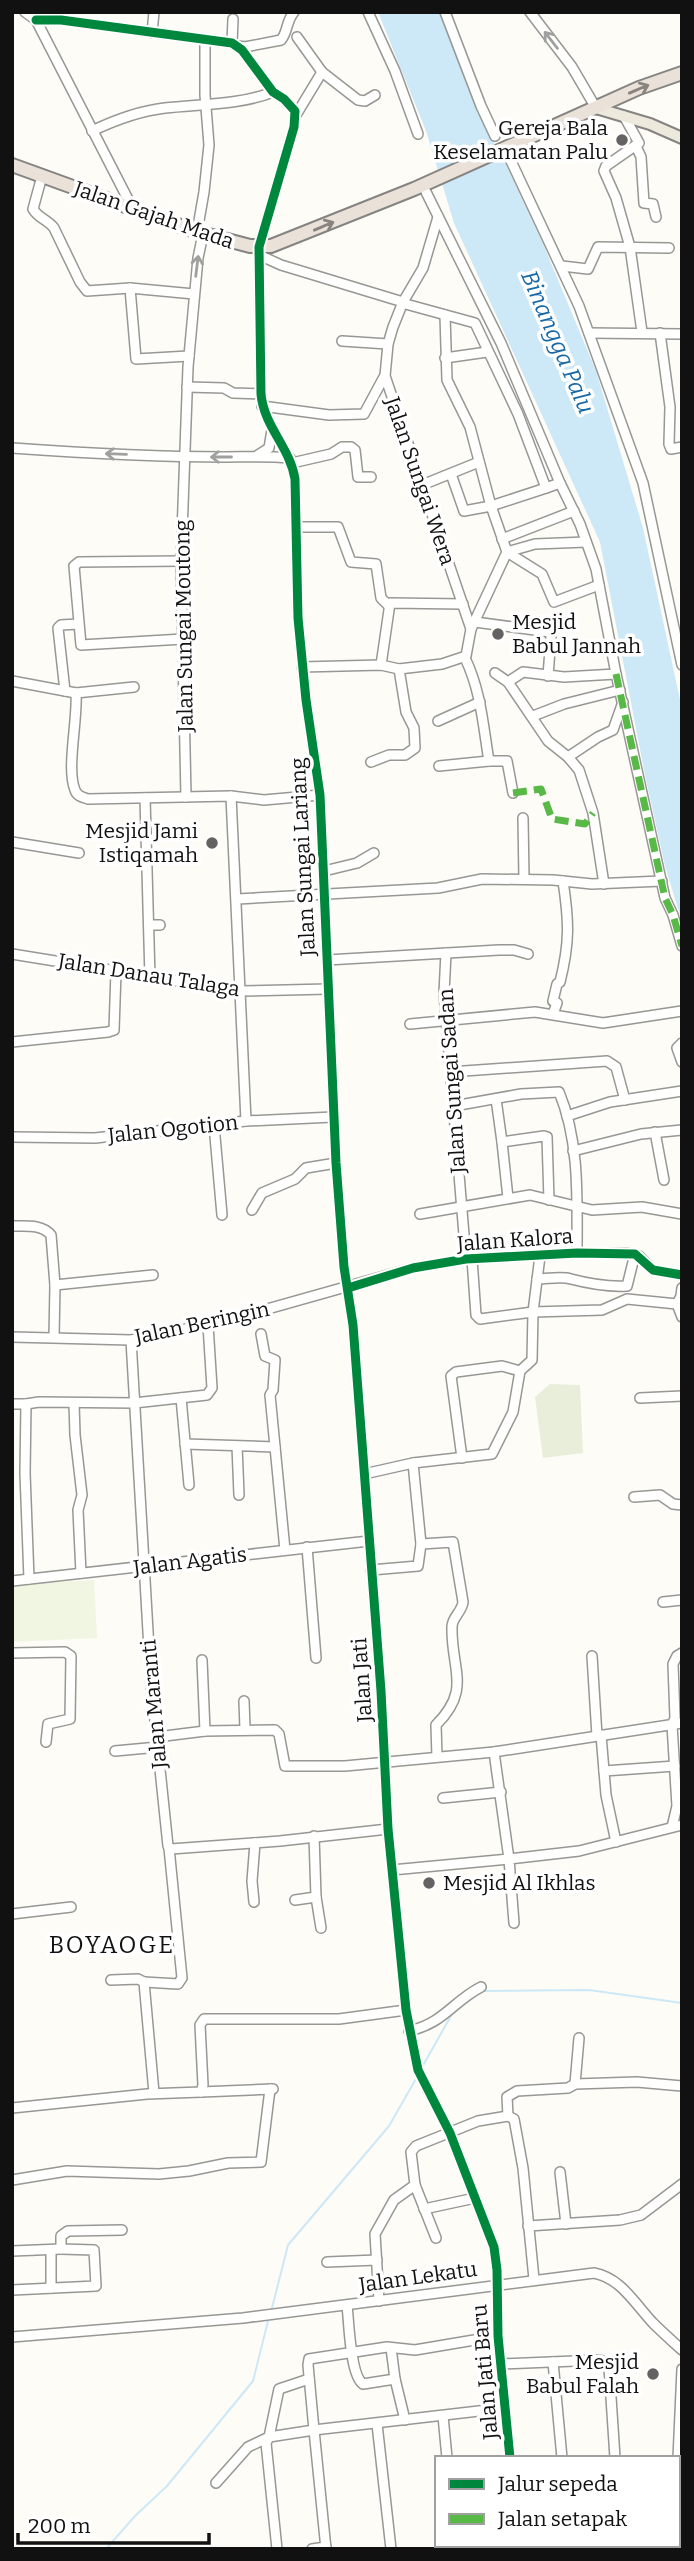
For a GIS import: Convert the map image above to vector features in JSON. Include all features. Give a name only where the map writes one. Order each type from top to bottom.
[{"type":"highway","name":"Jalan Gajah Mada","points":[[12,165],[200,233],[259,251],[510,154],[596,108],[639,88],[682,73]]},
{"type":"main road","points":[[596,108],[669,130],[682,138]]},
{"type":"street","points":[[25,12],[36,20],[133,209]]},
{"type":"street","points":[[152,33],[155,12]]},
{"type":"street","points":[[36,20],[61,16],[152,33],[255,46],[281,40],[294,12]]},
{"type":"street","points":[[368,12],[395,71],[418,134]]},
{"type":"street","points":[[445,12],[495,136]]},
{"type":"street","points":[[530,12],[572,67],[596,108]]},
{"type":"street","points":[[233,19],[235,44],[273,92],[284,99],[296,115]]},
{"type":"street","points":[[297,37],[322,72],[358,100],[365,101],[375,95]]},
{"type":"street","name":"Jalan Sungai Moutong","points":[[186,797],[181,561],[189,356],[209,145],[205,40]]},
{"type":"street","name":"Jalan Sungai Lariang","points":[[322,72],[296,115],[295,127],[259,251],[261,394],[262,406],[272,430],[291,461],[297,527],[297,605],[302,667],[320,795],[333,1117],[344,1267],[348,1287]]},
{"type":"street","points":[[92,131],[145,111],[255,97],[273,92]]},
{"type":"street","points":[[624,116],[639,141],[636,146],[606,166],[604,172],[616,198],[629,247],[642,332]]},
{"type":"street","points":[[636,146],[641,157],[644,204],[653,204],[656,217]]},
{"type":"street","points":[[510,154],[589,332],[643,483],[682,665]]},
{"type":"street","points":[[42,176],[33,209],[54,228],[87,291],[130,288],[194,294]]},
{"type":"street","points":[[420,191],[438,217],[501,343],[586,542],[599,584],[665,898],[682,946]]},
{"type":"street","name":"Jalan Sungai Wera","points":[[438,217],[423,268],[403,303],[388,344],[385,376],[463,604],[473,625],[465,658]]},
{"type":"street","points":[[562,266],[588,269],[598,247],[669,248]]},
{"type":"street","points":[[259,251],[281,265],[475,323],[518,414],[546,488]]},
{"type":"street","points":[[130,288],[136,359],[189,356]]},
{"type":"street","points":[[467,319],[484,309]]},
{"type":"street","points":[[445,315],[447,380],[471,427],[491,506],[507,552],[542,574],[554,602],[599,584]]},
{"type":"street","points":[[589,332],[682,334]]},
{"type":"street","points":[[660,333],[670,407],[669,444],[671,449],[682,447]]},
{"type":"street","points":[[342,341],[388,344]]},
{"type":"street","points":[[445,358],[487,352]]},
{"type":"street","points":[[262,406],[329,415],[365,414],[385,376]]},
{"type":"street","points":[[187,387],[224,388],[233,393],[261,394]]},
{"type":"street","points":[[258,455],[269,448],[272,430]]},
{"type":"street","points":[[12,448],[184,456],[258,455],[291,461],[331,454],[342,447],[351,447],[355,450],[358,477],[372,477]]},
{"type":"street","points":[[422,485],[479,463]]},
{"type":"street","points":[[451,474],[463,511],[491,506],[560,483]]},
{"type":"street","points":[[502,539],[574,511]]},
{"type":"street","points":[[297,527],[338,527],[351,563],[376,564],[381,597],[388,605],[381,665]]},
{"type":"street","points":[[548,676],[550,632],[473,625],[507,552],[535,544],[586,542]]},
{"type":"street","points":[[181,561],[76,563],[74,566],[80,643],[85,646],[183,639]]},
{"type":"street","points":[[388,605],[394,601],[463,604]]},
{"type":"street","points":[[65,691],[58,628],[61,625],[78,624]]},
{"type":"street","points":[[302,667],[381,665],[399,669],[442,664],[465,658],[481,702],[489,761]]},
{"type":"street","points":[[372,762],[389,755],[405,755],[415,748],[414,728],[406,712],[399,669]]},
{"type":"street","points":[[495,673],[508,682],[548,741],[579,770],[593,813],[604,884]]},
{"type":"street","points":[[508,682],[523,673],[548,676],[617,674]]},
{"type":"street","points":[[12,681],[76,694],[134,687]]},
{"type":"street","points":[[533,716],[585,698],[620,690]]},
{"type":"street","points":[[76,694],[72,774],[78,796],[88,799],[231,796],[264,800],[320,795]]},
{"type":"street","points":[[438,721],[481,702]]},
{"type":"street","points":[[568,757],[613,730],[623,702]]},
{"type":"street","points":[[439,766],[507,761],[513,793]]},
{"type":"street","points":[[231,796],[246,1121]]},
{"type":"street","points":[[145,798],[150,978]]},
{"type":"street","points":[[523,818],[524,879]]},
{"type":"street","points":[[12,842],[79,853]]},
{"type":"street","points":[[324,871],[358,863],[374,853]]},
{"type":"street","points":[[237,899],[438,888],[482,879],[604,884],[662,881]]},
{"type":"street","points":[[553,1014],[557,1003],[553,997],[560,982],[568,940],[568,905],[563,881]]},
{"type":"street","points":[[149,925],[160,925]]},
{"type":"street","points":[[327,960],[514,950],[528,954]]},
{"type":"street","name":"Jalan Sungai Sadan","points":[[446,953],[444,993],[461,1209],[477,1317],[483,1319],[533,1312]]},
{"type":"street","name":"Jalan Danau Talaga","points":[[12,954],[240,991],[328,989]]},
{"type":"street","points":[[12,1042],[114,1030],[116,972]]},
{"type":"street","points":[[410,1024],[535,1012],[603,1023],[682,1012]]},
{"type":"street","points":[[682,1043],[677,1048],[682,1062]]},
{"type":"street","points":[[450,1072],[607,1061],[616,1067],[625,1100]]},
{"type":"street","points":[[567,1116],[625,1100],[682,1091]]},
{"type":"street","points":[[454,1107],[521,1094],[559,1092],[567,1116],[573,1151],[577,1253]]},
{"type":"street","points":[[496,1099],[508,1198]]},
{"type":"street","name":"Jalan Ogotion","points":[[12,1137],[95,1138],[246,1121],[333,1117]]},
{"type":"street","points":[[214,1125],[222,1215]]},
{"type":"street","points":[[573,1151],[655,1132],[682,1130]]},
{"type":"street","points":[[655,1132],[664,1180]]},
{"type":"street","points":[[502,1142],[547,1137],[549,1200]]},
{"type":"street","points":[[251,1210],[262,1193],[295,1179],[306,1168],[336,1163]]},
{"type":"street","points":[[420,1214],[530,1195],[592,1210],[642,1207],[682,1214]]},
{"type":"street","points":[[12,1226],[39,1227],[48,1231],[54,1245],[54,1337]]},
{"type":"street","name":"Jalan Kalora","points":[[348,1287],[413,1268],[469,1259],[577,1253],[635,1254]]},
{"type":"street","points":[[537,1279],[569,1278],[579,1283],[627,1286],[635,1254],[653,1270],[682,1275]]},
{"type":"street","points":[[364,1474],[413,1464],[492,1454],[513,1412],[520,1371],[532,1360],[533,1312],[540,1256]]},
{"type":"street","points":[[55,1285],[153,1275]]},
{"type":"street","name":"Jalan Beringin","points":[[12,1337],[131,1340],[208,1325],[348,1287]]},
{"type":"street","name":"Jalan Jati","points":[[348,1287],[369,1541],[388,1829],[406,2010],[418,2070],[450,2133]]},
{"type":"street","points":[[682,1288],[677,1304],[682,1317]]},
{"type":"street","points":[[533,1312],[602,1310],[627,1299],[677,1304]]},
{"type":"street","points":[[12,1404],[134,1403],[207,1395],[211,1392],[208,1325]]},
{"type":"street","points":[[261,1334],[265,1356],[275,1360],[273,1390],[270,1394],[285,1550]]},
{"type":"street","name":"Jalan Maranti","points":[[131,1340],[143,1566],[157,1742],[182,1978],[178,1984],[144,1982]]},
{"type":"street","points":[[462,1458],[451,1376],[456,1372],[502,1366],[520,1371]]},
{"type":"street","points":[[640,1398],[682,1396]]},
{"type":"street","points":[[181,1398],[189,1485]]},
{"type":"street","points":[[74,1403],[82,1495],[78,1510],[82,1573]]},
{"type":"street","points":[[26,1404],[25,1473],[29,1579]]},
{"type":"street","points":[[185,1444],[275,1447]]},
{"type":"street","points":[[237,1446],[239,1496]]},
{"type":"street","points":[[371,1570],[418,1566],[421,1544],[413,1464]]},
{"type":"street","points":[[12,1474],[25,1473]]},
{"type":"street","points":[[634,1497],[660,1495],[673,1504],[682,1505]]},
{"type":"street","name":"Jalan Agatis","points":[[12,1581],[369,1541]]},
{"type":"street","points":[[421,1544],[453,1542],[463,1602],[452,1626],[458,1689],[450,1709],[436,1725],[438,1758]]},
{"type":"street","points":[[307,1547],[316,1658]]},
{"type":"street","points":[[663,1602],[682,1600]]},
{"type":"street","points":[[12,1653],[65,1652],[71,1656],[71,1718],[48,1724],[46,1742]]},
{"type":"street","points":[[392,1870],[579,1851],[677,1826],[674,1664],[677,1656],[682,1653]]},
{"type":"street","points":[[592,1656],[599,1736],[616,1842]]},
{"type":"street","points":[[202,1660],[205,1731]]},
{"type":"street","points":[[244,1701],[245,1729]]},
{"type":"street","points":[[116,1751],[205,1731],[278,1731],[287,1768],[345,1766],[494,1752],[677,1724]]},
{"type":"street","points":[[494,1752],[509,1859],[514,1923]]},
{"type":"street","points":[[604,1771],[675,1766]]},
{"type":"street","points":[[443,1798],[501,1792]]},
{"type":"street","points":[[169,1849],[388,1829]]},
{"type":"street","points":[[314,1836],[316,1897],[321,1928]]},
{"type":"street","points":[[254,1902],[252,1881],[255,1843]]},
{"type":"street","points":[[295,1900],[316,1897]]},
{"type":"street","points":[[12,1913],[71,1907]]},
{"type":"street","points":[[111,1980],[138,1979],[144,1982],[154,2094]]},
{"type":"street","points":[[409,2031],[428,2027],[454,2008],[463,1997],[481,1987]]},
{"type":"street","points":[[201,2092],[203,2085],[200,2025],[204,2020],[339,2019],[406,2010]]},
{"type":"street","points":[[575,2084],[579,2038]]},
{"type":"street","points":[[508,2116],[507,2098],[512,2092],[568,2088],[575,2084],[637,2081],[682,2085]]},
{"type":"street","points":[[12,2108],[154,2094],[271,2089],[261,2162],[228,2162],[189,2171],[159,2174],[67,2171],[12,2180]]},
{"type":"street","points":[[436,2238],[415,2185],[411,2151],[478,2121],[508,2116],[514,2119],[523,2168],[534,2279]]},
{"type":"street","points":[[450,2133],[494,2247],[496,2284]]},
{"type":"street","points":[[559,2172],[565,2224]]},
{"type":"street","points":[[528,2226],[620,2220],[641,2215],[682,2184]]},
{"type":"street","points":[[380,2301],[375,2234],[394,2200],[415,2185]]},
{"type":"street","points":[[424,2209],[475,2198]]},
{"type":"street","points":[[51,2288],[56,2250],[63,2233],[122,2230]]},
{"type":"street","points":[[12,2251],[94,2250],[97,2284],[12,2290]]},
{"type":"street","points":[[327,2262],[377,2260]]},
{"type":"street","points":[[497,2270],[511,2282]]},
{"type":"street","name":"Jalan Lekatu","points":[[12,2337],[243,2318],[594,2273],[609,2278],[624,2290],[652,2322],[682,2350]]},
{"type":"street","name":"Jalan Jati Baru","points":[[496,2284],[500,2364],[510,2456]]},
{"type":"street","points":[[347,2305],[352,2352],[360,2384],[395,2379]]},
{"type":"street","points":[[312,2549],[326,2548],[308,2361],[314,2357],[352,2352],[391,2348],[415,2350],[498,2336]]},
{"type":"street","points":[[391,2348],[405,2420]]},
{"type":"street","points":[[500,2364],[599,2360],[607,2364],[615,2456]]},
{"type":"street","points":[[554,2362],[562,2456]]},
{"type":"street","points":[[678,2456],[682,2369]]},
{"type":"street","points":[[277,2549],[266,2445],[279,2389],[309,2379]]},
{"type":"street","points":[[216,2483],[248,2447],[269,2437],[505,2408]]},
{"type":"street","points":[[443,2416],[447,2456]]},
{"type":"street","points":[[377,2424],[391,2549]]},
{"type":"green space","points":[[550,1384],[580,1385],[583,1453],[543,1458],[535,1397]]},
{"type":"green space","points":[[94,1580],[97,1638],[12,1642],[12,1585]]},
{"type":"water","name":"Binangga Palu","points":[[378,12],[440,12],[478,113],[543,244],[596,371],[643,528],[682,709],[682,922],[665,866],[645,775],[600,542],[454,223],[426,131]]},
{"type":"waterway","points":[[483,1991],[589,1990],[682,2003]]},
{"type":"waterway","points":[[421,2069],[452,2014],[478,1994]]},
{"type":"waterway","points":[[271,2312],[288,2245],[389,2126],[417,2077]]},
{"type":"waterway","points":[[106,2549],[135,2516],[167,2486],[253,2381],[269,2317]]},
{"type":"marked path","points":[[616,674],[665,898],[682,946]]},
{"type":"marked path","points":[[513,793],[541,789],[552,819],[585,824],[593,813]]},
{"type":"cycle path","points":[[36,20],[61,20],[232,43],[242,50],[273,92],[295,111],[294,127],[259,247],[261,394],[267,417],[288,457],[295,479],[298,618],[306,700],[320,795],[336,1163],[344,1267],[353,1325],[381,1691],[388,1829],[406,2010],[418,2070],[450,2133],[494,2247],[498,2336],[510,2456]]},
{"type":"cycle path","points":[[348,1288],[413,1268],[466,1259],[577,1253],[635,1254],[653,1270],[682,1275]]},
{"type":"place","name":"Gereja Bala Keselamatan Palu","points":[[622,140]]},
{"type":"place","name":"Mesjid Babul Jannah","points":[[498,634]]},
{"type":"place","name":"Mesjid Jami Istiqamah","points":[[212,843]]},
{"type":"place","name":"Mesjid Al Ikhlas","points":[[429,1883]]},
{"type":"place","name":"Mesjid Babul Falah","points":[[653,2374]]},
{"type":"district","name":"BOYAOGE","points":[[112,1945]]}]
